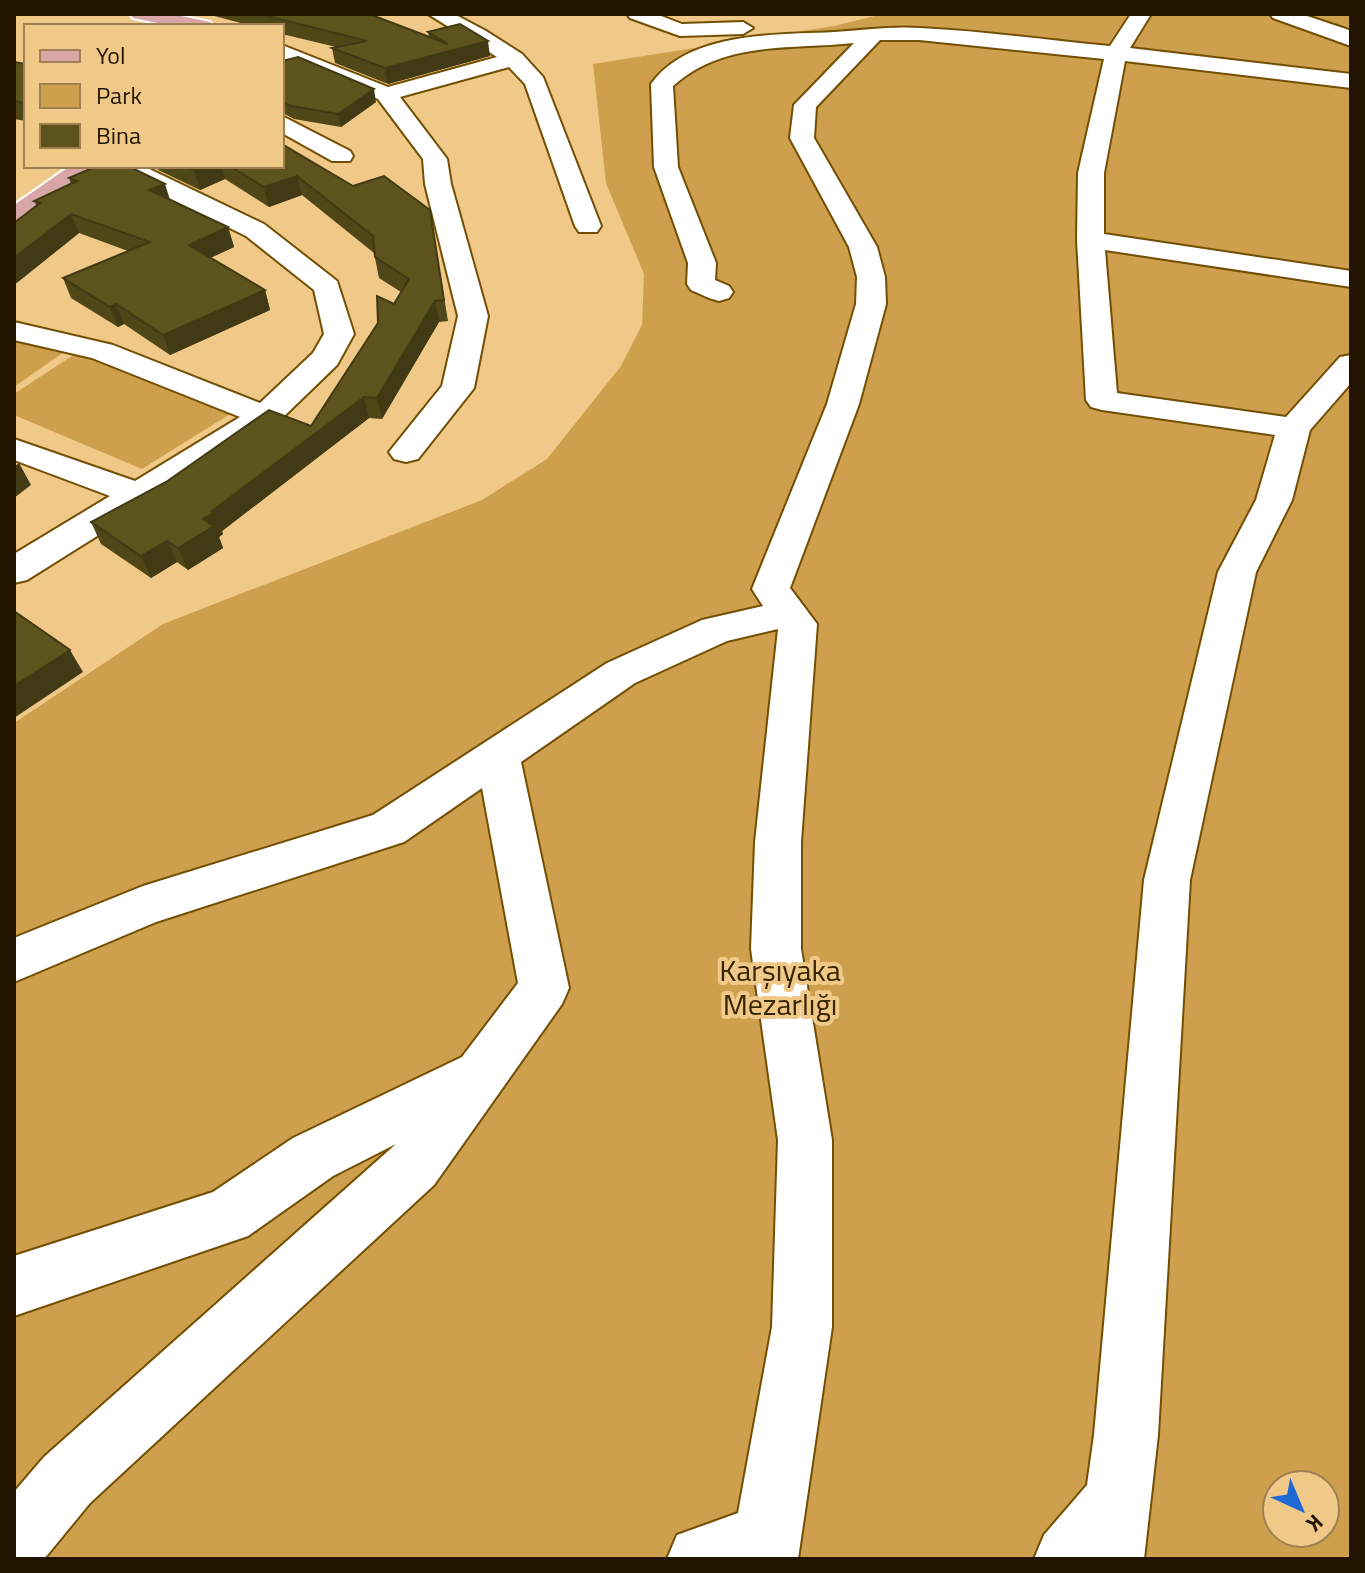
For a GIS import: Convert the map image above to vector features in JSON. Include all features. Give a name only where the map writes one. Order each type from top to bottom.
[{"type":"main road","points":[[140,14],[192,24]]},
{"type":"main road","points":[[14,217],[83,168]]},
{"type":"street","points":[[438,14],[479,35],[514,59],[535,82],[588,226]]},
{"type":"street","points":[[637,14],[680,30],[710,32],[736,31],[753,25],[758,14]]},
{"type":"street","points":[[701,1559],[765,1548],[802,1327],[805,1140],[776,949],[778,842],[798,624],[771,589],[843,404],[871,304],[871,277],[863,247],[802,138],[802,121],[805,105],[884,34],[937,14]]},
{"type":"street","points":[[1141,14],[1116,53],[1091,173],[1091,240],[1102,400],[1294,428]]},
{"type":"street","points":[[1280,14],[1351,40]]},
{"type":"street","points":[[984,19],[1036,37],[1048,47]]},
{"type":"street","points":[[719,292],[701,284],[702,263],[666,167],[662,84],[675,68],[722,49],[786,40],[835,40],[884,34],[1116,53],[1351,81]]},
{"type":"street","points":[[284,52],[386,94],[435,159],[438,184],[473,316],[458,388],[406,452]]},
{"type":"street","points":[[386,94],[514,59]]},
{"type":"street","points":[[284,124],[341,156]]},
{"type":"street","points":[[14,571],[265,416],[326,358],[339,334],[327,287],[255,230],[127,168]]},
{"type":"street","points":[[1091,240],[1351,279]]},
{"type":"street","points":[[14,331],[102,351],[265,416]]},
{"type":"street","points":[[1068,1559],[1114,1529],[1126,1435],[1167,880],[1237,572],[1274,500],[1294,428],[1351,364]]},
{"type":"street","points":[[14,449],[138,494]]},
{"type":"street","points":[[14,960],[143,906],[388,829],[621,673],[716,630],[789,613]]},
{"type":"street","points":[[14,1543],[67,1480],[414,1166],[544,988],[498,757]]},
{"type":"street","points":[[14,1286],[228,1216],[313,1157],[481,1074]]},
{"type":"green space","name":"Karşıyaka Mezarlığı","points":[[883,14],[1351,14],[1351,1559],[14,1559],[14,723],[163,624],[482,500],[547,459],[621,366],[642,325],[644,274],[606,183],[593,64],[834,26]]},
{"type":"green space","points":[[14,338],[64,352],[14,387]]},
{"type":"green space","points":[[78,352],[230,414],[142,469],[14,415],[14,394]]},
{"type":"building","points":[[259,14],[369,14],[448,44],[428,32],[460,24],[488,41],[385,68],[332,48],[367,41]]},
{"type":"building","points":[[298,57],[374,89],[338,114],[291,106],[284,102],[284,60]]},
{"type":"building","points":[[14,62],[24,64],[24,103],[14,101]]},
{"type":"building","points":[[284,145],[353,186],[384,176],[430,210],[444,300],[435,301],[377,398],[364,397],[203,519],[214,526],[178,548],[167,541],[141,556],[91,522],[166,482],[269,410],[311,426],[378,323],[377,296],[394,304],[409,279],[375,257],[373,236],[297,176],[264,187],[233,168],[284,168]]},
{"type":"building","points":[[92,168],[132,168],[165,184],[149,190],[228,227],[189,245],[265,290],[163,335],[116,304],[110,307],[63,278],[150,242],[71,214],[14,258],[14,223],[40,203],[34,201],[77,181],[69,178]]},
{"type":"building","points":[[14,611],[70,650],[14,686]]}]
